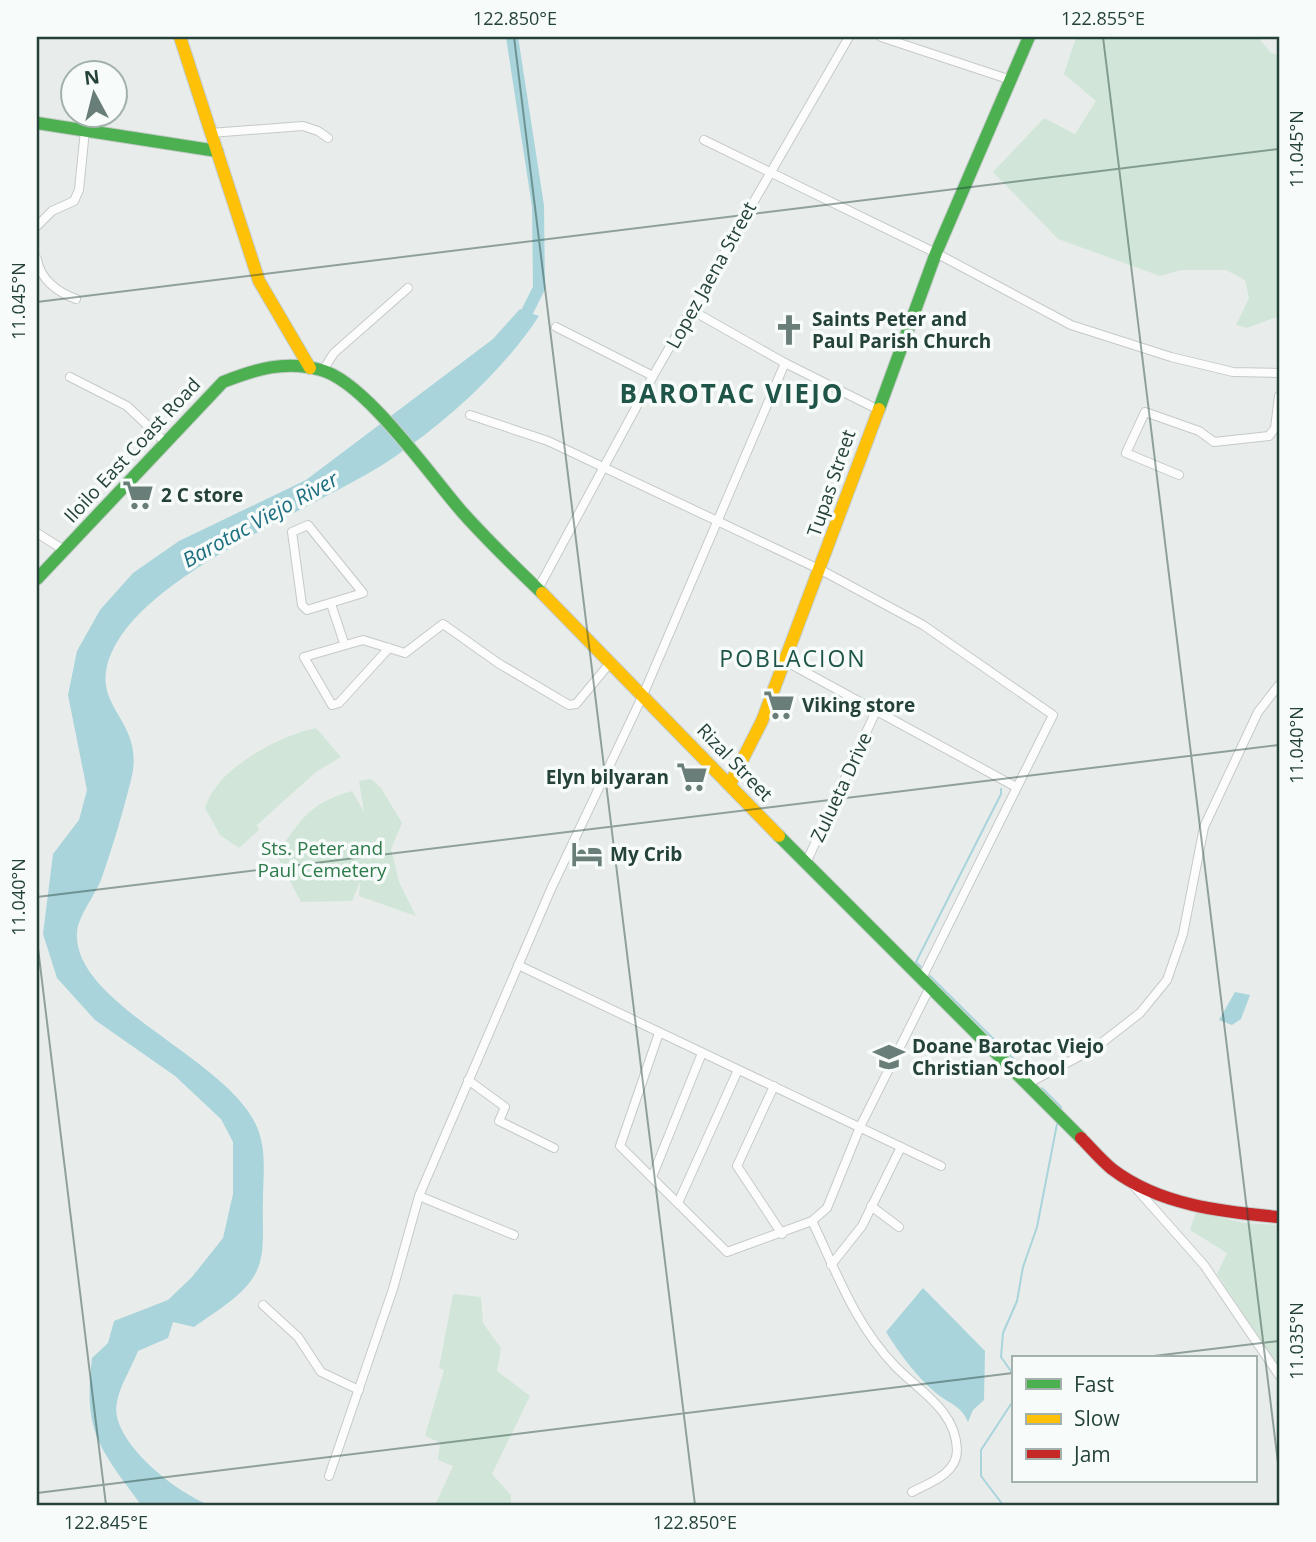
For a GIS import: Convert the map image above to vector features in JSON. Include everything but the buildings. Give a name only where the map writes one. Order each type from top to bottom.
[{"type":"main road","points":[[180,37],[259,281],[316,369]]},
{"type":"main road","name":"Tupas Street","points":[[730,784],[762,721],[821,570],[877,409],[936,253],[1029,37]]},
{"type":"main road","points":[[37,123],[60,126]]},
{"type":"main road","points":[[85,130],[217,151]]},
{"type":"main road","name":"Iloilo East Coast Road","points":[[37,579],[223,382],[264,366],[316,369]]},
{"type":"main road","name":"Rizal Street","points":[[316,369],[352,389],[377,411],[416,452],[462,512],[1026,1086],[1111,1168],[1134,1186]]},
{"type":"main road","points":[[1134,1186],[1186,1202],[1279,1217]]},
{"type":"street","name":"Lopez Jaena Street","points":[[538,589],[653,376],[849,37]]},
{"type":"street","points":[[881,37],[1011,80]]},
{"type":"street","points":[[211,133],[303,127],[318,131],[328,138]]},
{"type":"street","points":[[37,226],[52,211],[74,201],[79,190],[85,130]]},
{"type":"street","points":[[704,140],[936,253],[1071,325],[1171,357],[1233,372],[1279,373]]},
{"type":"street","points":[[37,259],[42,275],[58,290],[76,299]]},
{"type":"street","points":[[316,369],[408,288]]},
{"type":"street","points":[[693,311],[785,363],[877,409]]},
{"type":"street","points":[[556,327],[653,376]]},
{"type":"street","points":[[329,1476],[393,1289],[419,1196],[518,965],[643,695],[715,521],[785,363]]},
{"type":"street","points":[[70,377],[127,406],[165,442]]},
{"type":"street","points":[[1179,475],[1126,453],[1145,412],[1199,431],[1214,442],[1269,436],[1275,428],[1279,396]]},
{"type":"street","points":[[470,415],[548,441],[821,570],[923,625],[1053,715],[1016,787],[925,984],[860,1127],[827,1208],[812,1221],[727,1252],[620,1146],[659,1033]]},
{"type":"street","points":[[308,525],[363,593],[331,604],[307,610],[302,605],[292,532],[308,525]]},
{"type":"street","points":[[37,533],[64,550]]},
{"type":"street","points":[[331,604],[344,643]]},
{"type":"street","points":[[389,648],[339,704],[331,705],[304,657],[344,643],[363,640],[389,648],[405,653],[443,624],[498,663],[569,705],[576,704],[610,663]]},
{"type":"street","points":[[785,661],[1016,787]]},
{"type":"street","points":[[1026,1086],[1095,1048],[1140,1013],[1167,980],[1188,914],[1204,827],[1258,712],[1279,684]]},
{"type":"street","name":"Zulueta Drive","points":[[806,863],[876,711]]},
{"type":"street","points":[[518,965],[941,1166]]},
{"type":"street","points":[[652,1177],[702,1053]]},
{"type":"street","points":[[678,1203],[738,1070]]},
{"type":"street","points":[[468,1080],[505,1107],[499,1121],[554,1148]]},
{"type":"street","points":[[774,1086],[737,1166],[782,1234]]},
{"type":"street","points":[[831,1265],[862,1226],[901,1147]]},
{"type":"street","points":[[1134,1186],[1198,1258],[1279,1375]]},
{"type":"street","points":[[419,1196],[514,1235]]},
{"type":"street","points":[[871,1206],[899,1227]]},
{"type":"street","points":[[812,1221],[847,1302],[895,1366],[930,1395],[950,1425],[957,1451],[953,1465],[939,1479],[912,1492]]},
{"type":"street","points":[[263,1305],[298,1338],[321,1372],[359,1390]]},
{"type":"green space","points":[[1076,37],[1262,37],[1261,41],[1271,53],[1279,55],[1279,316],[1247,328],[1236,325],[1249,298],[1245,280],[1226,270],[1181,270],[1160,276],[1058,239],[993,172],[1044,118],[1075,134],[1096,101],[1064,74]]},
{"type":"green space","points":[[316,728],[341,757],[316,772],[257,825],[259,830],[239,848],[220,835],[205,808],[211,794],[222,780],[250,756],[284,738]]},
{"type":"green space","name":"Sts. Peter and Paul Cemetery","points":[[371,779],[381,788],[402,823],[391,849],[399,882],[416,916],[359,896],[360,882],[352,901],[301,902],[276,854],[307,814],[325,801],[352,791],[364,812],[359,781]]},
{"type":"green space","points":[[1196,1212],[1245,1223],[1279,1225],[1279,1367],[1217,1274],[1227,1253],[1190,1230]]},
{"type":"green space","points":[[453,1294],[481,1297],[483,1323],[501,1348],[497,1371],[530,1396],[492,1474],[511,1495],[511,1505],[435,1505],[453,1466],[438,1460],[440,1443],[425,1436],[444,1370],[439,1368]]},
{"type":"water","points":[[520,309],[539,316],[509,356],[454,411],[393,458],[361,478],[274,523],[184,577],[146,607],[119,639],[106,672],[109,698],[128,732],[134,761],[128,792],[106,865],[78,926],[82,959],[99,984],[125,1008],[216,1078],[241,1102],[257,1127],[264,1163],[262,1248],[256,1273],[233,1299],[194,1327],[173,1322],[168,1338],[138,1351],[117,1402],[117,1417],[123,1433],[148,1464],[181,1490],[210,1505],[141,1505],[114,1468],[97,1438],[90,1404],[92,1358],[108,1343],[114,1321],[168,1300],[192,1277],[223,1238],[233,1194],[233,1142],[221,1119],[175,1076],[95,1020],[57,978],[43,934],[53,854],[79,820],[87,790],[68,695],[77,651],[100,610],[133,573],[179,541],[306,480],[493,339]]},
{"type":"water","points":[[1235,992],[1250,995],[1241,1019],[1232,1025],[1219,1020]]},
{"type":"water","points":[[923,1288],[985,1351],[984,1400],[973,1410],[968,1422],[958,1408],[936,1393],[922,1379],[886,1332]]},
{"type":"waterway","name":"Barotac Viejo River","points":[[512,37],[538,206],[539,288],[521,324]]},
{"type":"waterway","points":[[921,967],[916,962],[1001,794],[1001,789]]},
{"type":"waterway","points":[[930,976],[1032,1077]]},
{"type":"waterway","points":[[1042,1088],[1061,1107],[1060,1111]]},
{"type":"waterway","points":[[1012,1373],[1001,1357],[1003,1333],[1017,1301],[1023,1267],[1037,1227],[1057,1124]]},
{"type":"waterway","points":[[1003,1505],[981,1476],[981,1450],[1012,1403]]},
{"type":"traffic: fast","points":[[879,409],[936,253],[1029,37]]},
{"type":"traffic: fast","points":[[37,123],[217,151]]},
{"type":"traffic: fast","points":[[37,579],[223,382],[271,367],[295,366],[321,370],[339,378],[358,392],[378,411],[472,523],[542,593]]},
{"type":"traffic: fast","points":[[779,836],[1081,1138]]},
{"type":"traffic: slow","points":[[180,37],[259,281],[310,368]]},
{"type":"traffic: slow","points":[[730,784],[762,721],[879,409]]},
{"type":"traffic: slow","points":[[542,593],[779,836]]},
{"type":"traffic: jam","points":[[1081,1138],[1112,1169],[1130,1181],[1170,1199],[1214,1209],[1279,1217]]},
{"type":"place","name":"Saints Peter and Paul Parish Church","points":[[789,330]]},
{"type":"place","name":"2 C store","points":[[138,495]]},
{"type":"place","name":"Viking store","points":[[779,705]]},
{"type":"place","name":"Elyn bilyaran","points":[[692,777]]},
{"type":"place","name":"My Crib","points":[[587,854]]},
{"type":"place","name":"Doane Barotac Viejo Christian School","points":[[889,1057]]},
{"type":"district","name":"BAROTAC VIEJO","points":[[732,393]]},
{"type":"district","name":"POBLACION","points":[[793,658]]}]
